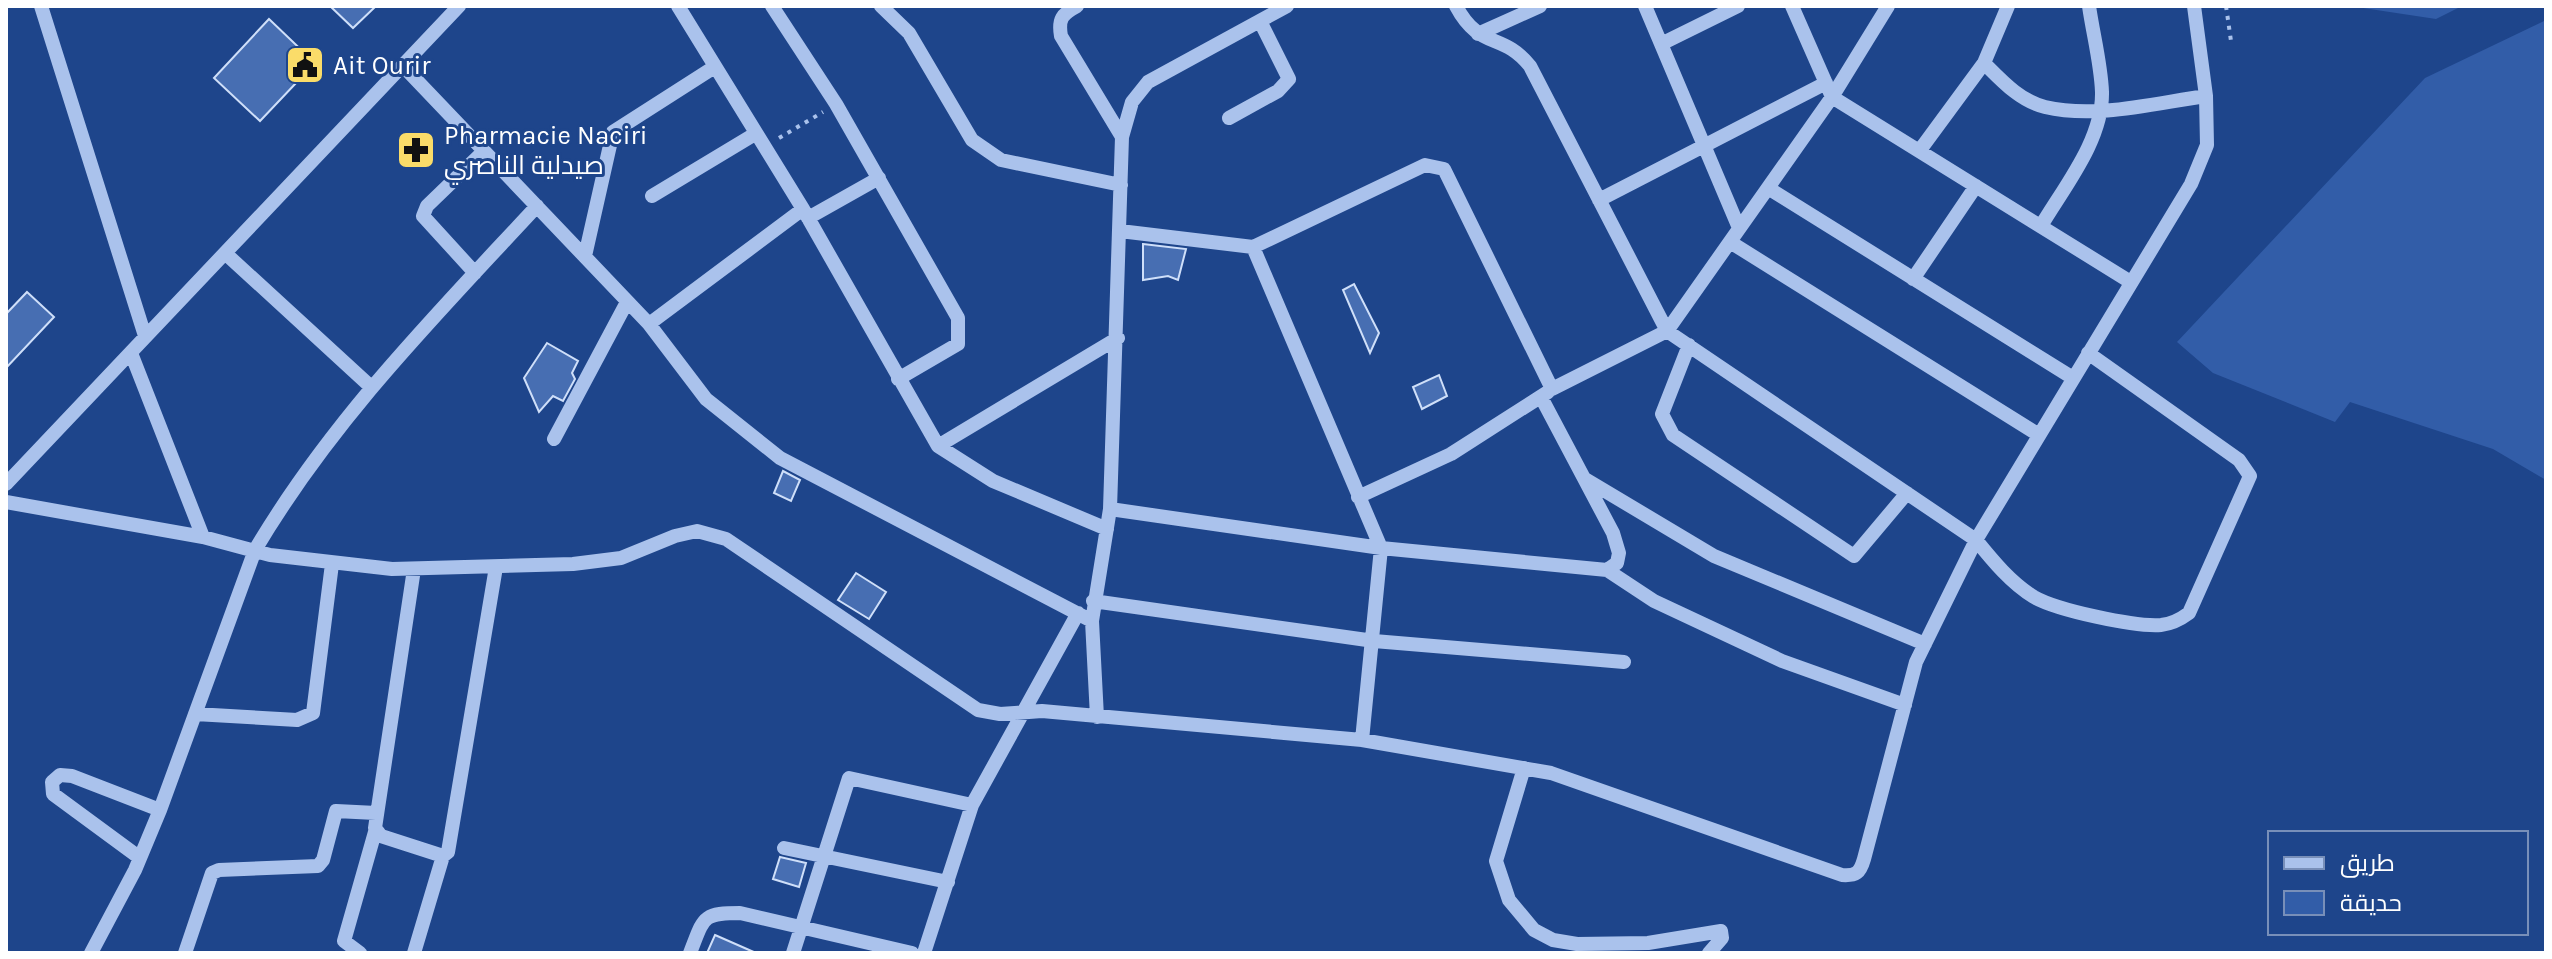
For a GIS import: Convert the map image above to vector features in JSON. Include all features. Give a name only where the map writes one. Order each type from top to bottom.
[{"type":"street","points":[[41,6],[145,336]]},
{"type":"street","points":[[6,484],[459,6]]},
{"type":"street","points":[[678,6],[713,68],[805,214],[938,446],[993,481],[1107,529]]},
{"type":"street","points":[[772,6],[836,104],[958,318],[961,333],[958,344],[898,379]]},
{"type":"street","points":[[881,6],[909,33],[972,140],[985,152],[1001,160],[1121,185]]},
{"type":"street","points":[[1077,6],[1064,13],[1059,24],[1061,36],[1122,137]]},
{"type":"street","points":[[1097,717],[1092,621],[1110,509],[1118,338],[1122,137],[1132,102],[1148,82],[1287,6]]},
{"type":"street","points":[[1456,6],[1467,27],[1518,51],[1530,66],[1667,331],[1976,540],[2002,571],[2034,597],[2070,611],[2160,625],[2189,613],[2250,476],[2239,460],[2088,353]]},
{"type":"street","points":[[1478,34],[1540,6]]},
{"type":"street","points":[[1645,6],[1739,228]]},
{"type":"street","points":[[1661,44],[1738,6]]},
{"type":"street","points":[[1792,6],[1829,90],[2129,281]]},
{"type":"street","points":[[1358,497],[1462,448],[1546,393],[1667,331],[1768,188],[1829,90],[1888,6]]},
{"type":"street","points":[[1920,150],[1984,63],[2008,6]]},
{"type":"street","points":[[2041,226],[2093,135],[2100,111],[2102,93],[2089,6]]},
{"type":"street","points":[[6,502],[203,537],[332,564],[414,569],[621,558],[675,536],[697,531],[726,539],[978,710],[1000,714],[1023,711],[1362,740],[1551,773],[1842,875],[1853,876],[1861,870],[1916,662],[1976,540],[2129,281],[2191,184],[2207,145],[2206,96],[2194,6]]},
{"type":"street","points":[[1229,118],[1278,91],[1289,79],[1260,21]]},
{"type":"street","points":[[1984,63],[2014,92],[2044,107],[2100,111],[2206,96]]},
{"type":"street","points":[[404,67],[649,324],[706,399],[780,458],[1092,621]]},
{"type":"street","points":[[585,256],[613,132],[713,68]]},
{"type":"street","points":[[1599,200],[1705,146],[1829,90]]},
{"type":"street","points":[[652,196],[755,134]]},
{"type":"street","points":[[475,273],[423,216],[427,206],[484,151]]},
{"type":"street","points":[[1120,231],[1253,247],[1425,165],[1444,169],[1584,478],[1613,533],[1619,553],[1617,563],[1607,570]]},
{"type":"street","points":[[649,324],[805,214],[879,178]]},
{"type":"street","points":[[1913,279],[1976,186]]},
{"type":"street","points":[[1768,188],[2073,378]]},
{"type":"street","points":[[91,953],[140,858],[160,810],[255,550],[282,506],[370,386],[537,206]]},
{"type":"street","points":[[1730,242],[2039,435]]},
{"type":"street","points":[[1253,247],[1381,548],[1362,740]]},
{"type":"street","points":[[225,253],[370,386]]},
{"type":"street","points":[[554,439],[627,302]]},
{"type":"street","points":[[938,446],[1118,338]]},
{"type":"street","points":[[1689,345],[1662,414],[1673,435],[1854,556],[1907,493]]},
{"type":"street","points":[[131,353],[203,537]]},
{"type":"street","points":[[1584,478],[1714,556],[1925,644]]},
{"type":"street","points":[[1110,509],[1381,548],[1607,570],[1654,601],[1782,661],[1905,705]]},
{"type":"street","points":[[195,714],[297,720],[313,713],[332,564]]},
{"type":"street","points":[[414,953],[443,856],[448,852],[496,567]]},
{"type":"street","points":[[360,953],[344,941],[375,832],[414,569]]},
{"type":"street","points":[[1093,601],[1374,641],[1624,662]]},
{"type":"street","points":[[924,953],[972,805],[1078,613]]},
{"type":"street","points":[[1524,768],[1496,861],[1509,900],[1534,930],[1553,940],[1577,944],[1645,948],[1721,931],[1722,938],[1709,953]]},
{"type":"street","points":[[140,858],[53,794],[52,782],[60,775],[72,776],[160,810]]},
{"type":"street","points":[[793,953],[849,778],[972,805]]},
{"type":"street","points":[[185,953],[212,873],[219,870],[318,866],[323,860],[336,811],[376,813]]},
{"type":"street","points":[[375,832],[443,856]]},
{"type":"street","points":[[784,848],[948,882]]},
{"type":"street","points":[[690,953],[704,918],[713,913],[740,913],[912,953]]},
{"type":"path","points":[[2226,6],[2231,41]]},
{"type":"path","points":[[2415,6],[2434,9],[2439,6]]},
{"type":"path","points":[[764,147],[836,104]]},
{"type":"green space","points":[[2350,6],[2462,6],[2436,19]]},
{"type":"green space","points":[[2546,20],[2546,480],[2493,449],[2350,402],[2335,422],[2213,373],[2177,342],[2425,78]]},
{"type":"building","points":[[330,6],[376,6],[353,28]]},
{"type":"building","points":[[269,19],[315,63],[260,121],[214,78]]},
{"type":"building","points":[[1143,244],[1186,249],[1178,280],[1168,276],[1143,280]]},
{"type":"building","points":[[1354,284],[1379,333],[1370,353],[1343,290]]},
{"type":"building","points":[[27,292],[54,317],[6,368],[6,314]]},
{"type":"building","points":[[547,343],[578,361],[572,373],[575,379],[563,401],[553,396],[539,412],[524,378]]},
{"type":"building","points":[[1439,375],[1447,396],[1422,409],[1413,387]]},
{"type":"building","points":[[783,471],[800,480],[791,501],[774,493]]},
{"type":"building","points":[[856,573],[886,592],[869,619],[838,600]]},
{"type":"building","points":[[780,857],[806,863],[799,887],[773,879]]},
{"type":"building","points":[[715,935],[756,953],[707,953]]},
{"type":"place","name":"Ait Ourir","points":[[305,65]]},
{"type":"place","name":"Pharmacie Naciri صيدلية الناصري","points":[[416,150]]}]
